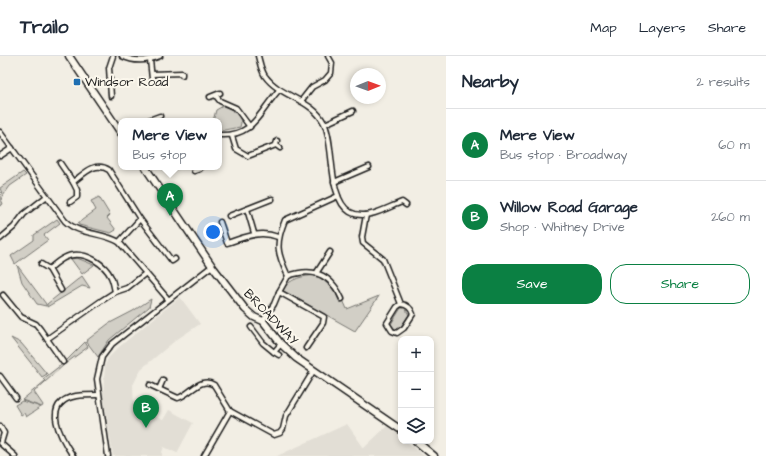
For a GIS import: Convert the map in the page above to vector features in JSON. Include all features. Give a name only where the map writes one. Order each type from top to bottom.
[{"type":"main road","points":[[69,56],[118,129]]},
{"type":"main road","name":"BROADWAY","points":[[147,170],[212,266],[245,309],[254,317],[263,321],[281,344],[314,370],[398,428]]},
{"type":"main road","points":[[420,444],[434,456]]},
{"type":"street","points":[[111,96],[108,87],[109,68],[113,56]]},
{"type":"street","points":[[122,56],[133,59],[150,60],[160,56]]},
{"type":"street","points":[[258,56],[264,74],[280,90],[301,101],[311,109],[325,124],[334,182],[338,196],[348,211],[366,215],[402,202],[406,205]]},
{"type":"street","points":[[301,101],[312,87],[325,80],[331,74],[332,63],[328,56]]},
{"type":"street","points":[[150,60],[152,79]]},
{"type":"street","points":[[152,74],[182,72],[182,76]]},
{"type":"street","points":[[222,135],[232,136],[250,127],[280,90]]},
{"type":"street","points":[[210,97],[216,96],[220,92]]},
{"type":"street","points":[[216,96],[220,101],[236,108],[250,127]]},
{"type":"street","points":[[325,124],[353,111]]},
{"type":"street","points":[[0,132],[65,221],[74,228],[109,237],[119,242],[168,299]]},
{"type":"street","points":[[232,136],[236,149],[248,156],[278,145]]},
{"type":"street","points":[[0,156],[12,148]]},
{"type":"street","points":[[60,163],[77,190],[77,197],[70,202]]},
{"type":"street","points":[[73,182],[95,166],[102,166],[109,170],[140,219],[172,261]]},
{"type":"street","points":[[334,182],[369,167]]},
{"type":"street","points":[[0,239],[14,227],[24,214],[47,196]]},
{"type":"street","points":[[288,276],[278,253],[278,237],[285,220],[338,196]]},
{"type":"street","points":[[229,216],[272,199]]},
{"type":"street","points":[[247,209],[254,233]]},
{"type":"street","points":[[366,215],[362,237],[363,243],[383,259],[401,304]]},
{"type":"street","points":[[119,242],[140,219]]},
{"type":"street","points":[[220,222],[227,243],[254,233],[269,234],[278,237]]},
{"type":"street","points":[[317,272],[330,252]]},
{"type":"street","points":[[49,269],[62,259],[72,255],[84,255],[94,260],[111,276],[115,292]]},
{"type":"street","points":[[42,264],[49,269],[62,290]]},
{"type":"street","points":[[108,456],[98,395],[97,379],[102,357],[112,344],[212,266]]},
{"type":"street","points":[[263,321],[274,304],[288,276],[317,272],[336,285],[342,299]]},
{"type":"street","points":[[47,339],[115,292],[127,288],[146,273]]},
{"type":"street","points":[[279,292],[324,317],[323,323],[306,348]]},
{"type":"street","points":[[3,295],[21,317],[36,324],[63,362]]},
{"type":"street","points":[[401,304],[406,304],[411,308],[413,314],[404,328],[397,333],[392,331],[387,323],[397,307],[401,304]]},
{"type":"street","points":[[250,327],[262,343],[279,355]]},
{"type":"street","points":[[274,352],[281,344]]},
{"type":"street","points":[[150,385],[178,398],[201,383],[210,382],[214,385],[230,410],[274,435],[280,433],[283,429],[286,416],[314,370]]},
{"type":"street","points":[[1,379],[16,398]]},
{"type":"street","points":[[159,389],[163,380]]},
{"type":"street","points":[[73,456],[58,430],[57,412],[60,405],[76,396],[98,395]]},
{"type":"street","points":[[204,456],[230,410]]},
{"type":"street","points":[[0,426],[4,433],[1,443],[15,456]]},
{"type":"shaded area","points":[[223,106],[232,110],[239,117],[241,123],[240,127],[222,130],[222,118],[214,118],[216,110]]},
{"type":"shaded area","points":[[23,172],[26,175],[10,186],[1,199],[3,204],[0,206],[0,196],[2,194],[0,188]]},
{"type":"shaded area","points":[[99,197],[110,215],[107,218],[116,230],[111,233],[79,225],[78,223],[96,210],[91,201]]},
{"type":"shaded area","points":[[57,219],[60,223],[44,235],[48,240],[15,264],[11,256],[34,240],[34,235]]},
{"type":"shaded area","points":[[77,258],[94,265],[82,274],[71,259]]},
{"type":"shaded area","points":[[17,265],[46,306],[37,304],[22,282]]},
{"type":"shaded area","points":[[317,275],[335,290],[339,301],[343,300],[347,309],[379,296],[355,331],[282,290],[285,286],[297,278]]},
{"type":"shaded area","points":[[82,276],[90,288],[82,286],[47,307],[47,304]]},
{"type":"shaded area","points":[[180,297],[200,324],[176,340],[141,369],[133,385],[134,406],[163,420],[169,410],[193,423],[177,453],[164,447],[162,456],[113,456],[103,396],[105,365],[109,357],[119,347]]},
{"type":"shaded area","points":[[151,299],[149,307],[109,340],[98,357],[86,341],[108,324],[133,311]]},
{"type":"shaded area","points":[[401,308],[405,308],[409,315],[399,329],[395,329],[391,324]]},
{"type":"shaded area","points":[[11,338],[21,343],[47,374],[42,377]]},
{"type":"shaded area","points":[[85,342],[88,347],[65,364],[34,392],[43,405],[42,407],[22,400],[45,381],[43,379],[66,361]]},
{"type":"shaded area","points":[[22,401],[41,407],[26,417],[24,413],[21,415],[15,405]]},
{"type":"shaded area","points":[[347,424],[364,448],[387,426],[398,435],[398,444],[410,444],[424,456],[277,456]]},
{"type":"place","name":"Windsor Road","points":[[77,82]]},
{"type":"place","name":"Mere View","points":[[170,216]]},
{"type":"place","name":"Willow Road Garage","points":[[146,428]]}]
